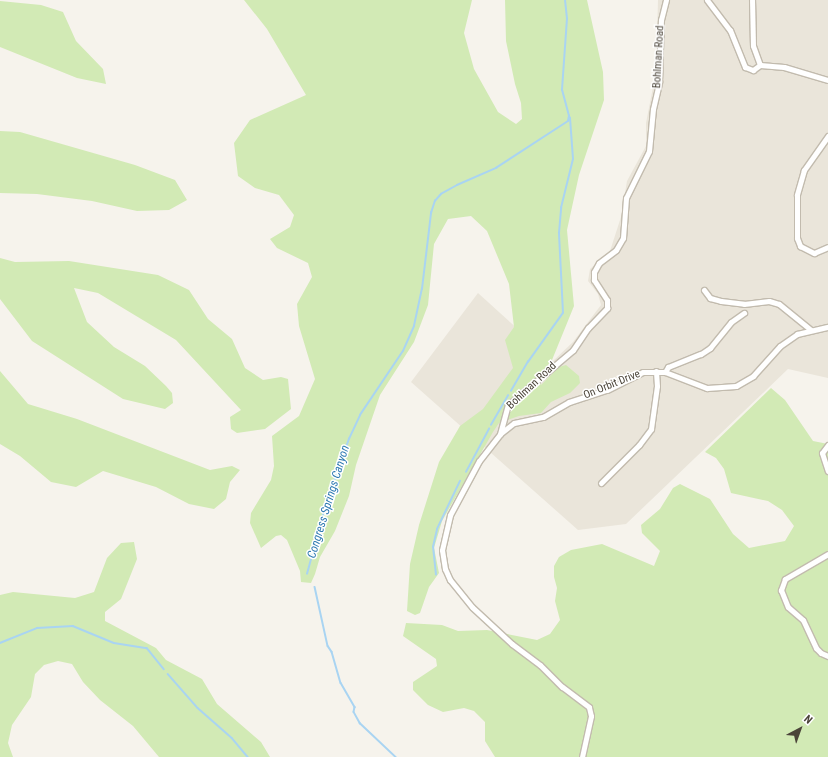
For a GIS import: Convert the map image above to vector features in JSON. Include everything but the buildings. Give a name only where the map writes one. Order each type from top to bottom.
[{"type":"street","name":"Bohlman Road","points":[[582,757],[591,716],[590,707],[562,687],[540,665],[512,644],[459,593],[445,569],[442,550],[450,515],[479,461],[500,434],[508,405],[573,350],[588,328],[607,308],[607,300],[594,280],[594,272],[599,264],[616,250],[623,238],[628,193],[649,151],[652,116],[659,82],[661,20],[666,0]]},
{"type":"street","points":[[707,0],[730,30],[745,67],[753,70],[760,65],[784,67],[828,80]]},
{"type":"street","points":[[752,0],[753,46],[760,65]]},
{"type":"street","points":[[828,136],[804,170],[799,183],[797,238],[800,246],[809,253],[828,247]]},
{"type":"street","points":[[704,290],[710,298],[744,304],[769,301],[779,304],[811,330]]},
{"type":"street","points":[[665,372],[668,366],[701,354],[710,348],[731,322],[744,313]]},
{"type":"street","name":"On Orbit Drive","points":[[500,434],[514,423],[543,417],[569,402],[601,392],[642,372],[656,370],[665,372],[707,388],[736,386],[762,369],[780,346],[797,334],[828,327]]},
{"type":"street","points":[[601,483],[639,445],[651,429],[657,393],[656,370]]},
{"type":"street","points":[[828,446],[822,453],[828,471]]},
{"type":"street","points":[[828,554],[785,579],[781,590],[788,607],[802,620],[816,648],[821,653],[828,656]]},
{"type":"shaded area","points":[[658,0],[828,0],[828,378],[788,369],[626,524],[578,530],[411,382],[478,293],[553,361],[573,342],[601,305],[598,294],[588,281],[590,269],[610,251],[621,217],[627,181],[646,146],[646,123],[656,72]]},
{"type":"green space","points":[[244,0],[472,0],[464,33],[474,69],[498,112],[516,124],[522,119],[521,103],[515,84],[506,41],[505,0],[587,0],[603,72],[604,100],[579,175],[567,230],[574,306],[552,360],[539,376],[541,385],[559,367],[566,365],[579,376],[580,383],[570,393],[551,402],[541,413],[519,416],[499,423],[442,521],[434,548],[439,573],[429,587],[420,613],[415,615],[407,611],[410,564],[419,525],[439,462],[460,426],[483,409],[513,368],[505,340],[514,327],[509,284],[487,231],[471,216],[448,219],[434,244],[428,305],[414,342],[380,395],[356,465],[349,496],[335,531],[320,557],[311,583],[301,582],[300,571],[287,540],[281,535],[276,536],[261,548],[250,523],[251,513],[271,480],[274,466],[272,436],[299,416],[315,379],[299,326],[297,304],[312,277],[308,263],[277,248],[270,239],[290,227],[294,215],[279,195],[255,188],[238,176],[234,143],[250,120],[306,95],[267,29]]},
{"type":"green space","points":[[0,1],[41,5],[63,12],[76,41],[103,69],[106,84],[77,78],[0,47]]},
{"type":"green space","points":[[0,131],[20,132],[135,165],[175,180],[187,200],[169,210],[137,211],[92,201],[37,194],[0,193]]},
{"type":"green space","points":[[0,258],[15,262],[69,261],[158,275],[189,290],[208,319],[232,339],[245,368],[263,380],[281,377],[288,379],[291,409],[265,429],[237,433],[231,429],[230,417],[241,410],[176,340],[98,293],[74,288],[87,322],[114,347],[145,366],[172,393],[173,403],[165,409],[123,399],[32,341],[0,299]]},
{"type":"green space","points":[[0,371],[28,404],[77,419],[210,470],[232,466],[240,470],[230,482],[226,499],[214,509],[189,504],[156,487],[103,471],[76,487],[51,482],[20,456],[0,444]]},
{"type":"green space","points":[[771,388],[785,400],[813,441],[828,444],[828,757],[495,757],[485,741],[485,722],[474,711],[464,708],[443,712],[428,705],[413,690],[413,682],[437,666],[436,659],[403,636],[406,623],[442,625],[458,631],[487,630],[537,640],[550,634],[560,620],[555,601],[557,588],[554,577],[554,566],[559,557],[571,550],[602,544],[654,566],[660,551],[642,533],[641,525],[660,509],[673,488],[680,484],[710,499],[733,534],[749,548],[785,541],[794,526],[782,510],[768,501],[731,493],[724,469],[716,458],[705,452]]},
{"type":"green space","points":[[134,542],[137,559],[121,599],[105,612],[105,621],[156,648],[166,660],[202,679],[217,704],[261,742],[270,757],[159,757],[133,726],[100,700],[83,682],[72,664],[58,661],[44,665],[35,674],[31,697],[12,725],[8,743],[13,757],[0,757],[0,595],[13,592],[75,598],[94,592],[107,558],[121,543]]},
{"type":"waterway","name":"Congress Springs Canyon","points":[[307,574],[327,501],[349,439],[360,415],[403,351],[414,326],[422,289],[431,213],[435,201],[441,194],[457,185],[496,168],[568,121],[569,116],[562,90],[567,19],[565,0]]},
{"type":"waterway","points":[[511,391],[528,362],[563,313],[559,233],[561,208],[573,159],[570,118]]},
{"type":"waterway","points":[[491,425],[508,395]]},
{"type":"waterway","points":[[466,472],[489,429]]},
{"type":"waterway","points":[[436,575],[433,547],[437,529],[460,481]]},
{"type":"waterway","name":"Congress Springs Canyon","points":[[315,587],[328,646],[332,652],[341,683],[355,707],[354,712],[360,723],[396,757]]},
{"type":"waterway","points":[[0,643],[37,628],[73,626],[114,643],[147,648],[164,669]]},
{"type":"waterway","points":[[168,674],[198,708],[232,738],[248,757]]}]
